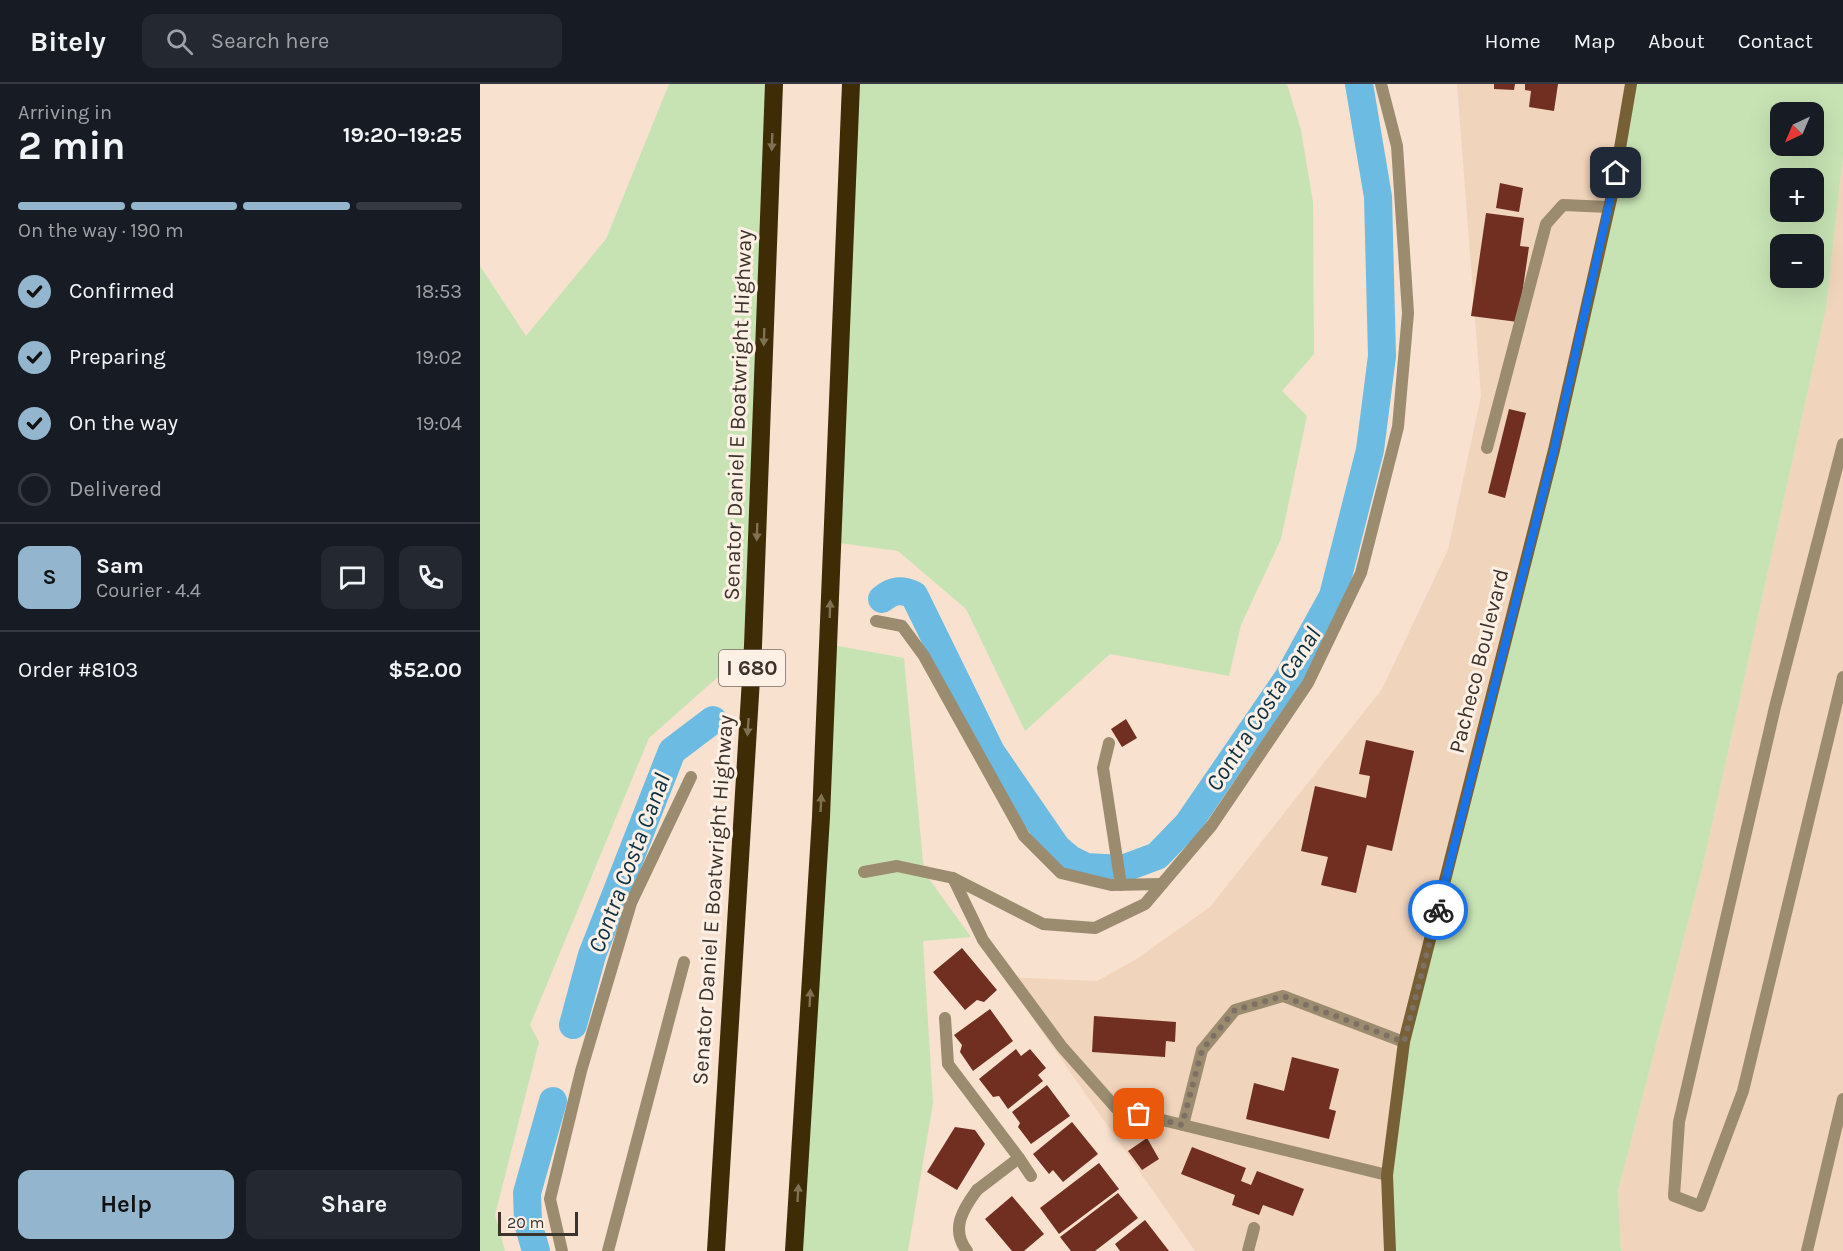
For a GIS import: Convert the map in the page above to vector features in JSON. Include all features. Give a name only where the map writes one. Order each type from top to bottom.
[{"type":"highway","name":"Senator Daniel E Boatwright Highway","points":[[716,1251],[753,646],[774,84]]},
{"type":"highway","points":[[794,1251],[821,817],[852,84]]},
{"type":"main road","name":"Pacheco Boulevard","points":[[1390,1251],[1387,1175],[1404,1042],[1554,450],[1609,207],[1631,84]]},
{"type":"street","points":[[864,872],[897,866],[953,878],[1043,924],[1095,928],[1145,904],[1212,825],[1308,683],[1361,573],[1398,427],[1408,313],[1397,146],[1381,84]]},
{"type":"street","points":[[1487,448],[1546,224],[1563,205],[1609,207]]},
{"type":"street","points":[[1843,444],[1775,706],[1679,1122],[1674,1196],[1700,1206],[1743,1091],[1843,677]]},
{"type":"street","points":[[876,621],[902,626],[924,656],[1024,836],[1061,873],[1111,885],[1162,884]]},
{"type":"street","points":[[1109,743],[1103,768],[1121,885]]},
{"type":"street","points":[[562,1251],[550,1199],[581,1071],[631,903],[691,777]]},
{"type":"street","points":[[953,878],[983,940],[1062,1047],[1117,1109],[1387,1175]]},
{"type":"street","points":[[608,1251],[684,962]]},
{"type":"street","points":[[1182,1125],[1202,1050],[1235,1010],[1283,996],[1404,1042]]},
{"type":"street","points":[[945,1018],[948,1064],[1031,1176]]},
{"type":"street","points":[[1807,1251],[1843,1099]]},
{"type":"street","points":[[967,1251],[958,1228],[961,1213],[977,1190],[1019,1158]]},
{"type":"street","points":[[1248,1251],[1254,1228]]},
{"type":"shaded area","points":[[1457,84],[1631,84],[1390,1251],[1195,1251],[1004,977],[1097,981],[1135,960],[1210,907],[1382,689],[1448,550],[1481,396]]},
{"type":"shaded area","points":[[1843,156],[1843,1251],[1621,1251],[1618,1191],[1703,865],[1826,309]]},
{"type":"green space","points":[[669,84],[774,84],[753,646],[649,738],[530,1025],[539,1042],[495,1215],[505,1251],[480,1251],[480,266],[526,336],[606,239]]},
{"type":"green space","points":[[851,84],[1287,84],[1301,130],[1313,202],[1314,354],[1282,391],[1307,416],[1281,539],[1241,625],[1229,676],[1110,654],[1025,731],[966,609],[898,551],[832,542]]},
{"type":"green space","points":[[1634,84],[1843,84],[1843,156],[1826,309],[1703,865],[1618,1191],[1621,1251],[1390,1251],[1387,1175],[1404,1042],[1554,450]]},
{"type":"green space","points":[[828,644],[904,658],[924,872],[971,937],[923,941],[933,1103],[908,1251],[794,1251]]},
{"type":"building","points":[[1494,84],[1515,84],[1514,90],[1494,89]]},
{"type":"building","points":[[1525,84],[1558,84],[1554,111],[1529,107],[1531,91],[1525,90]]},
{"type":"building","points":[[1500,183],[1523,188],[1519,212],[1496,208]]},
{"type":"building","points":[[1486,213],[1524,218],[1520,246],[1529,247],[1518,322],[1471,316]]},
{"type":"building","points":[[1509,409],[1526,413],[1505,498],[1488,493]]},
{"type":"building","points":[[1126,719],[1137,738],[1122,747],[1111,729]]},
{"type":"building","points":[[1366,740],[1414,751],[1392,851],[1367,845],[1356,893],[1321,885],[1328,857],[1301,851],[1315,786],[1366,798],[1370,776],[1359,774]]},
{"type":"building","points":[[962,948],[997,990],[984,1002],[977,1000],[965,1010],[933,972]]},
{"type":"building","points":[[990,1009],[1013,1041],[973,1071],[960,1052],[962,1045],[954,1035]]},
{"type":"building","points":[[1094,1016],[1176,1022],[1175,1042],[1166,1041],[1165,1057],[1092,1052]]},
{"type":"building","points":[[1016,1049],[1021,1056],[1030,1049],[1046,1068],[1038,1075],[1043,1081],[1008,1109],[999,1096],[993,1097],[979,1079]]},
{"type":"building","points":[[1292,1057],[1339,1069],[1329,1109],[1336,1111],[1329,1139],[1246,1119],[1254,1083],[1284,1091]]},
{"type":"building","points":[[1047,1085],[1070,1116],[1031,1144],[1018,1127],[1020,1123],[1012,1112]]},
{"type":"building","points":[[1072,1122],[1098,1154],[1063,1182],[1053,1170],[1049,1174],[1033,1154]]},
{"type":"building","points":[[955,1127],[975,1130],[985,1144],[957,1190],[927,1172]]},
{"type":"building","points":[[1147,1138],[1159,1159],[1142,1170],[1128,1151]]},
{"type":"building","points":[[1192,1147],[1246,1168],[1241,1181],[1251,1185],[1257,1171],[1304,1189],[1293,1216],[1263,1205],[1259,1215],[1232,1205],[1235,1195],[1181,1174]]},
{"type":"building","points":[[1099,1163],[1119,1189],[1059,1234],[1040,1208]]},
{"type":"building","points":[[1118,1193],[1138,1218],[1095,1251],[1071,1251],[1060,1237]]},
{"type":"building","points":[[1012,1196],[1044,1234],[1024,1251],[1012,1251],[985,1219]]},
{"type":"building","points":[[1145,1220],[1169,1251],[1120,1251],[1115,1244]]},
{"type":"waterway","name":"Contra Costa Canal","points":[[882,599],[897,591],[914,595],[991,752],[1057,848],[1070,859],[1086,867],[1122,869],[1157,856],[1188,824],[1288,678],[1333,596],[1370,450],[1382,356],[1378,197],[1359,84]]},
{"type":"waterway","name":"Contra Costa Canal","points":[[573,1025],[592,955],[672,751],[713,720]]},
{"type":"waterway","name":"Contra Costa Canal","points":[[536,1251],[528,1223],[527,1193],[553,1101]]},
{"type":"way so far","points":[[1139,1114],[1182,1125],[1202,1050],[1235,1010],[1283,996],[1404,1042],[1438,910]]},
{"type":"route","points":[[1438,910],[1554,450],[1616,173]]}]
